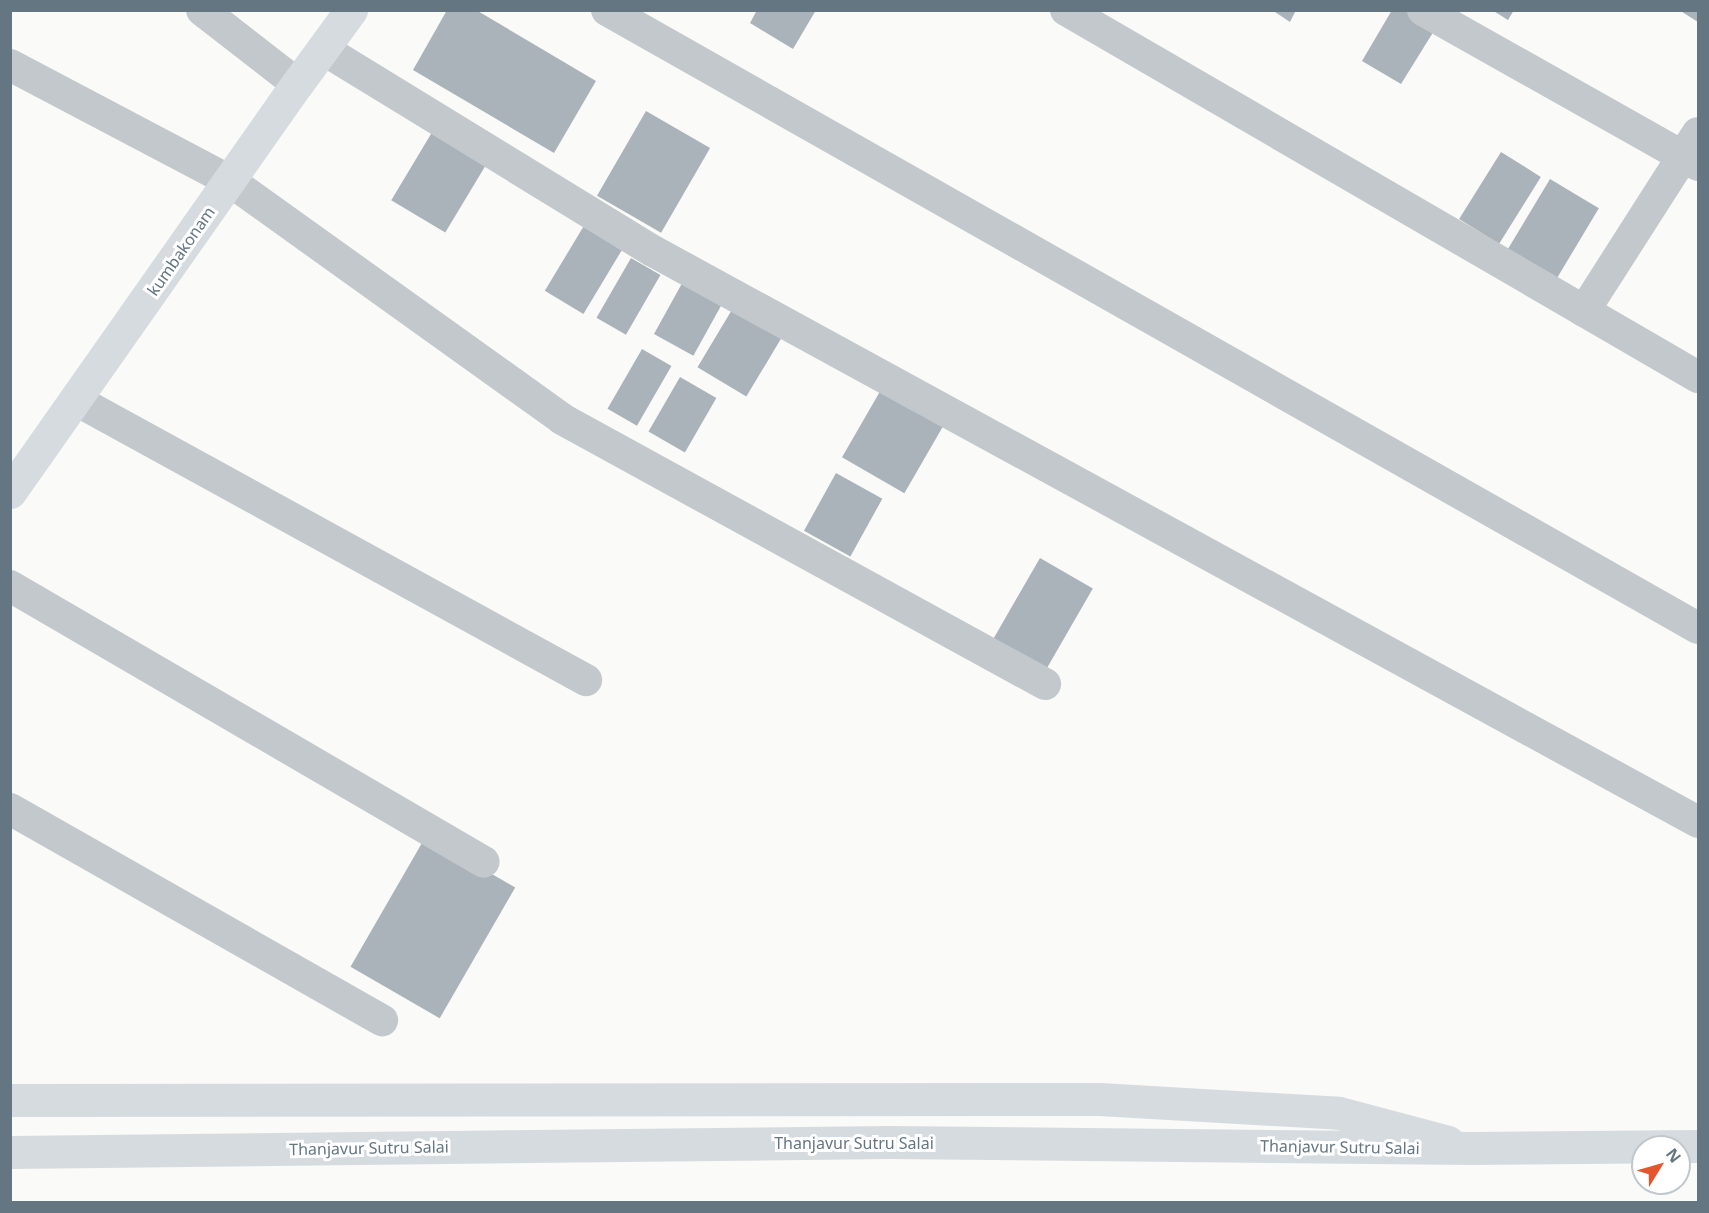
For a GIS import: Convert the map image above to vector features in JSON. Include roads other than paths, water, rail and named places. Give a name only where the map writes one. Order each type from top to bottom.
[{"type":"main road","name":"kumbakonam","points":[[10,492],[351,10]]},
{"type":"main road","points":[[10,1100],[1099,1099],[1339,1113],[1472,1148]]},
{"type":"main road","name":"Thanjavur Sutru Salai","points":[[10,1152],[888,1142],[1472,1148],[1698,1146]]},
{"type":"street","points":[[202,10],[297,84]]},
{"type":"street","points":[[607,10],[1698,628]]},
{"type":"street","points":[[1066,10],[1698,377]]},
{"type":"street","points":[[1423,10],[1693,152],[1584,311]]},
{"type":"street","points":[[323,49],[653,251],[1698,822]]},
{"type":"street","points":[[10,65],[230,181],[562,419],[1045,684]]},
{"type":"street","points":[[76,400],[586,680]]},
{"type":"street","points":[[10,586],[484,862]]},
{"type":"street","points":[[10,809],[382,1020]]}]
